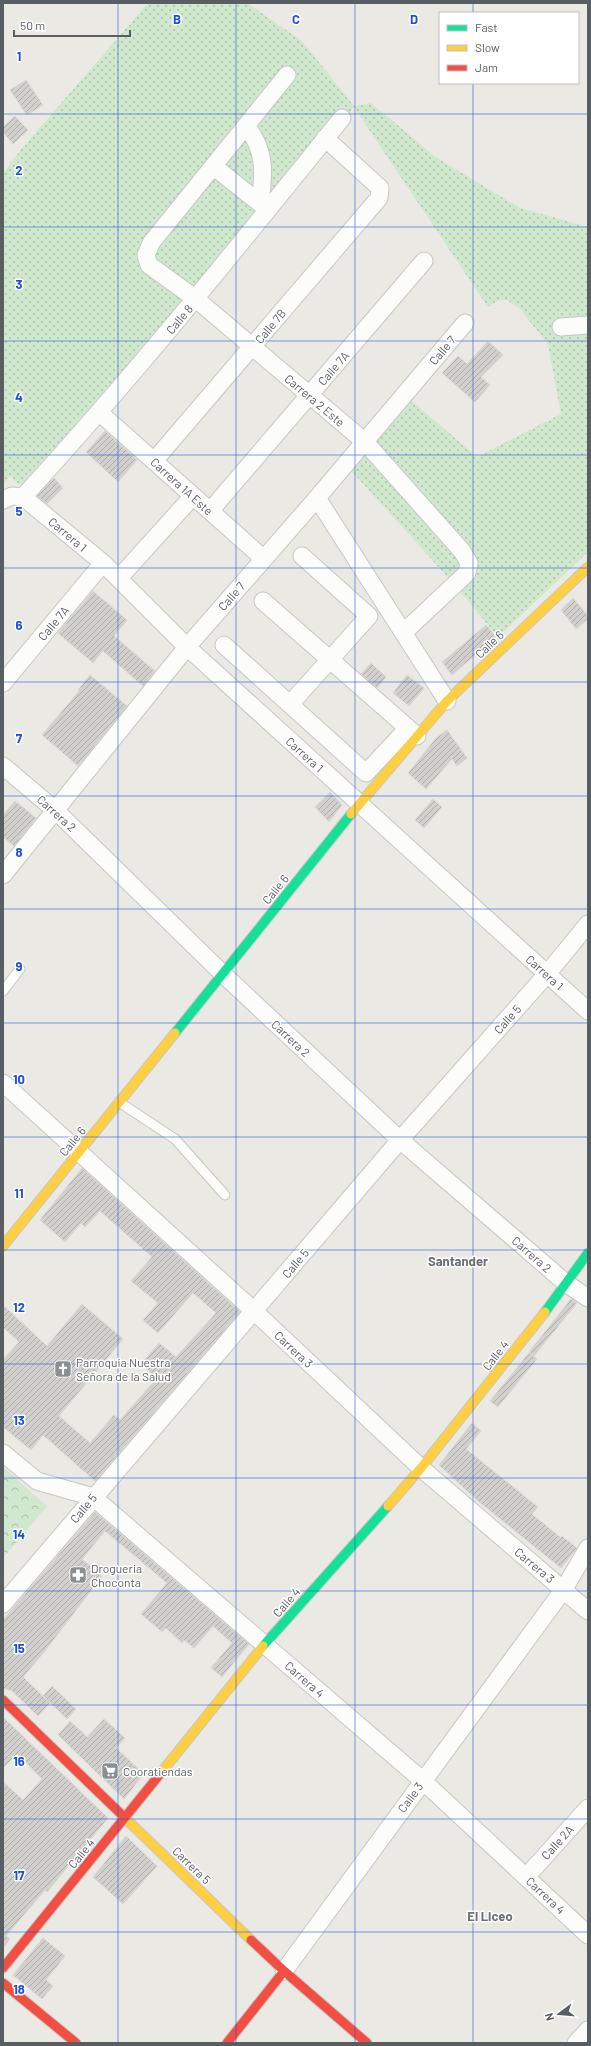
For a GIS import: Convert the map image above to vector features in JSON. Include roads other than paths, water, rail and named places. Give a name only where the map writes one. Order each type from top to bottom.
[{"type":"street","points":[[264,206],[213,166],[287,75]]},
{"type":"street","name":"Calle 8","points":[[23,497],[100,413],[196,299],[264,206],[326,138],[342,118]]},
{"type":"street","points":[[246,126],[254,135],[261,150],[263,161],[264,206]]},
{"type":"street","name":"Calle 7B","points":[[154,461],[379,198],[380,188],[326,138]]},
{"type":"street","name":"Carrera 2 Este","points":[[213,166],[151,243],[146,255],[149,265],[196,299],[365,442],[462,551],[469,563],[467,573],[404,632]]},
{"type":"street","name":"Calle 7A","points":[[210,511],[424,260]]},
{"type":"street","name":"Calle 7","points":[[3,875],[187,647],[317,498],[465,323]]},
{"type":"street","points":[[561,327],[588,325]]},
{"type":"street","name":"Carrera 1A Este","points":[[100,413],[264,559]]},
{"type":"street","points":[[3,500],[12,496],[23,497]]},
{"type":"street","points":[[119,578],[193,496]]},
{"type":"street","name":"Carrera 1","points":[[23,497],[103,562],[187,647],[588,1011]]},
{"type":"street","points":[[317,498],[447,701]]},
{"type":"street","points":[[291,703],[369,616],[302,556]]},
{"type":"street","name":"Calle 7A","points":[[3,683],[103,562]]},
{"type":"street","name":"Calle 6","points":[[3,1246],[360,803],[413,732],[588,567]]},
{"type":"street","points":[[224,645],[291,703],[366,773],[413,732],[263,601]]},
{"type":"street","name":"Carrera 2","points":[[3,766],[55,810],[222,974],[400,1140],[567,1284],[588,1298]]},
{"type":"street","name":"Calle 5","points":[[3,1604],[93,1496],[400,1140],[547,974],[588,924]]},
{"type":"street","name":"Carrera 3","points":[[3,1083],[80,1151],[254,1311],[421,1468],[588,1611]]},
{"type":"street","name":"Calle 4","points":[[3,1968],[265,1644],[421,1468],[567,1284],[588,1253]]},
{"type":"street","name":"Carrera 4","points":[[3,1453],[36,1481],[93,1496],[422,1780],[588,1935]]},
{"type":"street","name":"Calle 3","points":[[228,2043],[284,1970],[422,1780],[564,1589],[588,1548]]},
{"type":"street","name":"Carrera 5","points":[[3,1700],[284,1970],[367,2043]]},
{"type":"street","name":"Calle 2A","points":[[526,1877],[588,1808]]},
{"type":"street","points":[[3,1983],[76,2043]]},
{"type":"street","points":[[576,2043],[588,2030]]},
{"type":"lane","points":[[3,991],[20,970]]},
{"type":"lane","points":[[119,1102],[175,1139],[225,1195]]},
{"type":"place","name":"Parroquia Nuestra Señora de la Salud","points":[[63,1369]]},
{"type":"place","name":"Drogueria Choconta","points":[[78,1575]]},
{"type":"place","name":"Cooratiendas","points":[[110,1771]]},
{"type":"district","name":"Santander","points":[[458,1261]]},
{"type":"district","name":"El Liceo","points":[[490,1916]]}]
